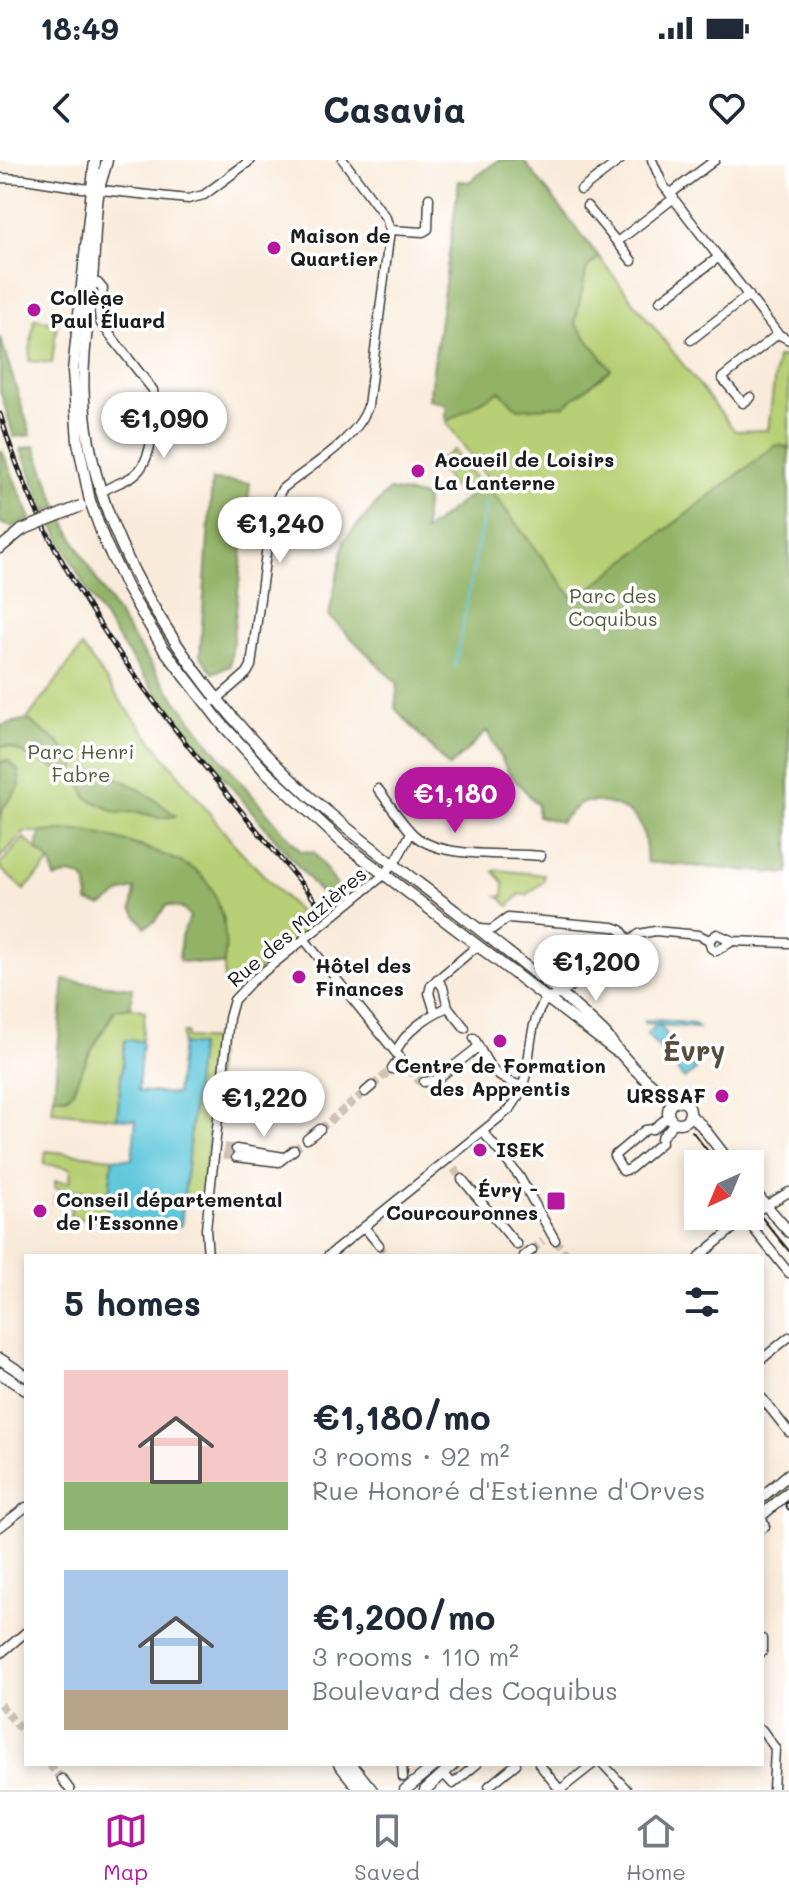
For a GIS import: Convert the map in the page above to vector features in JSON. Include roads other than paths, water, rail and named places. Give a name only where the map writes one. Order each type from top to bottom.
[{"type":"main road","points":[[95,160],[92,283],[86,325],[84,400],[88,440],[100,494],[117,539],[173,638],[219,698],[307,794],[392,865],[561,994],[608,1036],[618,1052],[683,1123],[690,1115]]},
{"type":"main road","points":[[107,160],[95,189],[73,371],[85,503],[128,590],[163,648],[208,706],[265,771],[300,805],[476,947],[618,1052]]},
{"type":"main road","points":[[0,539],[100,494]]},
{"type":"main road","points":[[0,548],[22,530]]},
{"type":"main road","points":[[672,1113],[685,1102],[690,1115],[720,1150]]},
{"type":"main road","points":[[764,1203],[789,1232]]},
{"type":"main road","points":[[0,1359],[24,1375]]},
{"type":"main road","points":[[0,1373],[24,1389]]},
{"type":"main road","points":[[764,1495],[789,1474]]},
{"type":"main road","points":[[764,1515],[789,1492]]},
{"type":"main road","points":[[341,1766],[369,1789]]},
{"type":"main road","points":[[352,1766],[369,1789]]},
{"type":"main road","points":[[405,1790],[440,1769]]},
{"type":"main road","points":[[425,1790],[440,1769]]},
{"type":"street","points":[[0,178],[197,198],[251,160]]},
{"type":"street","points":[[208,706],[247,673],[251,666],[275,497],[349,436],[364,420],[368,406],[390,230],[386,218],[343,160]]},
{"type":"street","points":[[581,190],[620,160]]},
{"type":"street","points":[[652,160],[657,176],[672,196],[778,334],[789,340]]},
{"type":"street","points":[[617,242],[715,160]]},
{"type":"street","points":[[390,230],[423,232],[428,229],[429,198]]},
{"type":"street","points":[[587,206],[632,261]]},
{"type":"street","points":[[660,301],[719,257]]},
{"type":"street","points":[[92,283],[98,283],[103,289],[100,322],[153,390],[149,453],[143,465],[135,475],[100,494]]},
{"type":"street","points":[[691,340],[749,295]]},
{"type":"street","points":[[751,397],[743,403],[722,378],[778,334]]},
{"type":"street","points":[[378,789],[411,833],[422,842],[448,850],[541,856]]},
{"type":"street","name":"Rue des Mazières","points":[[208,1254],[206,1229],[219,1151],[229,1018],[234,1000],[245,987],[384,875],[411,833]]},
{"type":"street","points":[[473,925],[491,930],[508,918],[613,927],[621,930],[629,941]]},
{"type":"street","points":[[331,1254],[510,1109],[523,1086],[533,1023],[546,999],[561,994],[639,934],[655,931],[699,935],[709,940]]},
{"type":"street","points":[[709,940],[717,934],[728,941],[789,943]]},
{"type":"street","points":[[304,939],[409,1069]]},
{"type":"street","points":[[709,940],[714,951],[721,950],[728,941]]},
{"type":"street","points":[[435,1012],[429,988],[476,947]]},
{"type":"street","points":[[437,979],[443,987],[448,1007],[465,1028]]},
{"type":"street","points":[[392,1069],[401,1041],[435,1012],[448,1007]]},
{"type":"street","points":[[474,1038],[477,1048],[503,1080],[523,1086]]},
{"type":"street","points":[[387,1040],[401,1041]]},
{"type":"street","points":[[424,1082],[436,1080],[477,1048]]},
{"type":"street","points":[[672,1113],[662,1142],[630,1169],[623,1171],[614,1156],[645,1130],[653,1129],[672,1113]]},
{"type":"street","points":[[307,1139],[320,1129]]},
{"type":"street","points":[[653,1129],[661,1138]]},
{"type":"street","points":[[483,1132],[519,1176],[549,1239]]},
{"type":"street","points":[[236,1153],[285,1157],[294,1150]]},
{"type":"street","points":[[447,1161],[454,1169]]},
{"type":"street","points":[[462,1179],[523,1251]]},
{"type":"street","points":[[766,1205],[789,1192]]},
{"type":"street","points":[[365,1228],[379,1245]]},
{"type":"street","points":[[702,1254],[730,1230]]},
{"type":"street","points":[[755,1230],[789,1273]]},
{"type":"street","points":[[764,1357],[789,1337]]},
{"type":"street","points":[[764,1401],[789,1432]]},
{"type":"street","points":[[0,1527],[24,1509]]},
{"type":"street","points":[[0,1654],[24,1634]]},
{"type":"street","points":[[764,1733],[775,1748],[773,1790]]},
{"type":"street","points":[[402,1766],[403,1777]]},
{"type":"street","points":[[440,1769],[453,1784],[475,1766]]},
{"type":"street","points":[[489,1786],[514,1766]]},
{"type":"street","points":[[541,1766],[560,1790],[590,1766]]},
{"type":"street","points":[[605,1766],[627,1790]]},
{"type":"street","points":[[62,1779],[70,1790]]},
{"type":"water","points":[[644,1021],[694,1024],[698,1028],[659,1025],[696,1070],[684,1079],[647,1034],[658,1024]]},
{"type":"water","points":[[125,1040],[142,1041],[138,1091],[176,1094],[182,1044],[199,1046],[181,1226],[106,1218],[113,1158],[132,1159],[136,1120],[117,1118]]},
{"type":"waterway","points":[[455,666],[486,502]]},
{"type":"tunnel","points":[[372,1086],[392,1069]]},
{"type":"tunnel","points":[[409,1069],[419,1081],[424,1082]]},
{"type":"tunnel","points":[[320,1129],[365,1092]]},
{"type":"tunnel","points":[[294,1150],[307,1139]]},
{"type":"tunnel","points":[[224,1147],[236,1149]]},
{"type":"tunnel","points":[[223,1155],[236,1157]]},
{"type":"tunnel","points":[[454,1169],[462,1179]]},
{"type":"tunnel","points":[[555,1240],[566,1254]]},
{"type":"tunnel","points":[[532,1250],[543,1241]]},
{"type":"tunnel","points":[[379,1245],[386,1254]]},
{"type":"tunnel","points":[[0,1704],[24,1734]]},
{"type":"tunnel","points":[[51,1766],[62,1779]]},
{"type":"tram line","points":[[692,1131],[707,1150]]},
{"type":"tram line","points":[[764,1220],[789,1251]]},
{"type":"railway","points":[[0,414],[25,485],[57,553],[95,617],[183,739],[325,913]]},
{"type":"railway","points":[[787,1504],[789,1508]]},
{"type":"place","name":"Maison de Quartier","points":[[274,248]]},
{"type":"place","name":"Collège Paul Éluard","points":[[34,310]]},
{"type":"place","name":"Accueil de Loisirs La Lanterne","points":[[418,471]]},
{"type":"place","name":"Hôtel des Finances","points":[[299,977]]},
{"type":"place","name":"Centre de Formation des Apprentis","points":[[500,1041]]},
{"type":"place","name":"URSSAF","points":[[722,1096]]},
{"type":"place","name":"ISEK","points":[[480,1150]]},
{"type":"place","name":"Évry - Courcouronnes","points":[[556,1201]]},
{"type":"place","name":"Conseil départemental de l'Essonne","points":[[40,1211]]},
{"type":"district","name":"Évry","points":[[694,1051]]},
{"type":"park label","name":"Parc des Coquibus","points":[[613,608]]},
{"type":"park label","name":"Parc Henri Fabre","points":[[81,764]]}]
